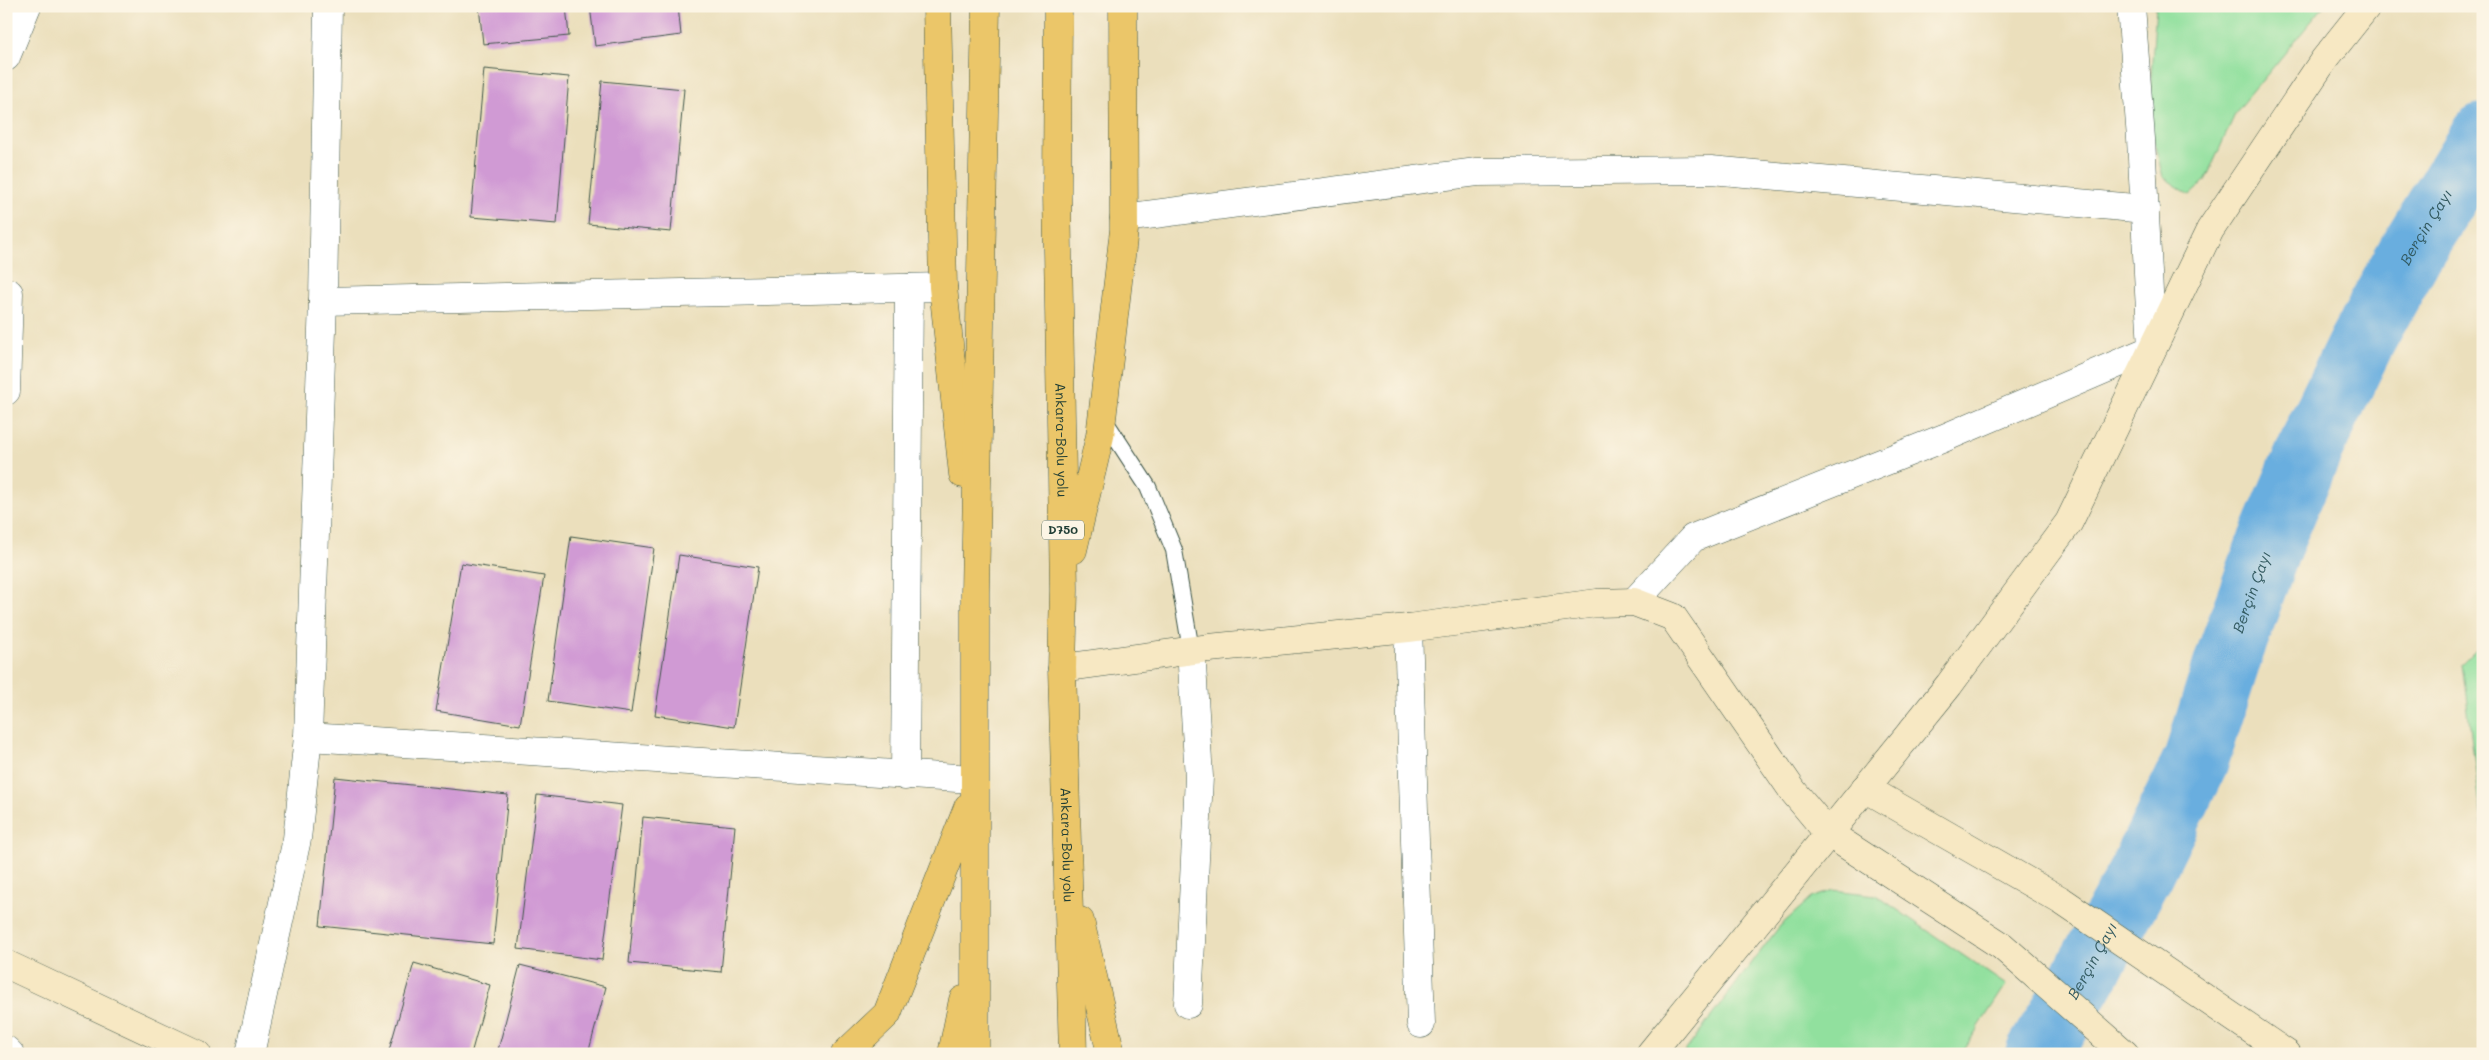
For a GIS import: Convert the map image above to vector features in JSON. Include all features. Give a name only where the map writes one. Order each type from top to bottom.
[{"type":"highway","points":[[937,6],[943,287],[975,592]]},
{"type":"highway","points":[[975,1054],[975,592],[986,6]]},
{"type":"highway","name":"Ankara-Bolu yolu","points":[[1058,6],[1057,193],[1064,590],[1062,668],[1073,1054]]},
{"type":"highway","points":[[1064,590],[1102,417],[1124,218],[1123,6]]},
{"type":"highway","points":[[845,1054],[887,1014],[974,785]]},
{"type":"highway","points":[[1067,864],[1111,1054]]},
{"type":"highway","points":[[952,1054],[974,940]]},
{"type":"main road","points":[[1650,1054],[1949,685],[2069,522],[2210,230],[2324,60],[2367,6]]},
{"type":"main road","points":[[1062,668],[1191,650],[1408,628],[1597,603],[1634,602],[1673,617],[1793,791],[1828,834],[2002,946],[2125,1054]]},
{"type":"main road","points":[[1865,788],[2062,901],[2286,1054]]},
{"type":"main road","points":[[6,964],[198,1054]]},
{"type":"street","points":[[6,57],[26,6]]},
{"type":"street","points":[[250,1054],[297,839],[308,738],[322,301],[328,6]]},
{"type":"street","points":[[1634,602],[1693,538],[1944,438],[2152,349],[2145,209],[2131,6]]},
{"type":"street","points":[[1124,218],[1477,172],[1711,170],[2145,209]]},
{"type":"street","points":[[322,301],[943,287]]},
{"type":"street","points":[[905,776],[909,288]]},
{"type":"street","points":[[6,391],[9,293]]},
{"type":"street","points":[[1408,628],[1421,1024]]},
{"type":"street","points":[[1188,1004],[1199,777],[1191,650]]},
{"type":"street","points":[[308,738],[905,776],[974,785]]},
{"type":"street","points":[[6,1050],[10,1054]]},
{"type":"lane","points":[[1102,417],[1148,486],[1174,550],[1191,650]]},
{"type":"green space","points":[[2156,6],[2324,6],[2236,112],[2205,181],[2190,195],[2163,177],[2148,118]]},
{"type":"green space","points":[[2483,643],[2483,829],[2462,664]]},
{"type":"green space","points":[[1833,890],[1876,895],[2006,985],[1961,1054],[1683,1054],[1779,927],[1811,898]]},
{"type":"building","points":[[479,6],[566,6],[569,36],[483,44]]},
{"type":"building","points":[[590,6],[678,6],[681,35],[595,46]]},
{"type":"building","points":[[484,69],[569,77],[557,224],[471,217]]},
{"type":"building","points":[[602,81],[684,89],[671,232],[588,224]]},
{"type":"building","points":[[571,536],[654,548],[631,713],[548,701]]},
{"type":"building","points":[[679,555],[758,567],[734,727],[655,715]]},
{"type":"building","points":[[461,563],[544,576],[520,725],[436,711]]},
{"type":"building","points":[[335,777],[508,795],[493,944],[320,926]]},
{"type":"building","points":[[537,795],[622,805],[602,960],[518,949]]},
{"type":"building","points":[[643,817],[735,826],[721,972],[629,963]]},
{"type":"building","points":[[414,963],[490,985],[471,1054],[388,1054]]},
{"type":"building","points":[[520,965],[606,987],[588,1054],[497,1054]]},
{"type":"waterway","name":"Berçin Çayı","points":[[2038,1054],[2083,979],[2142,871],[2196,760],[2230,653],[2268,548],[2312,444],[2361,343],[2413,248],[2483,136]]}]
